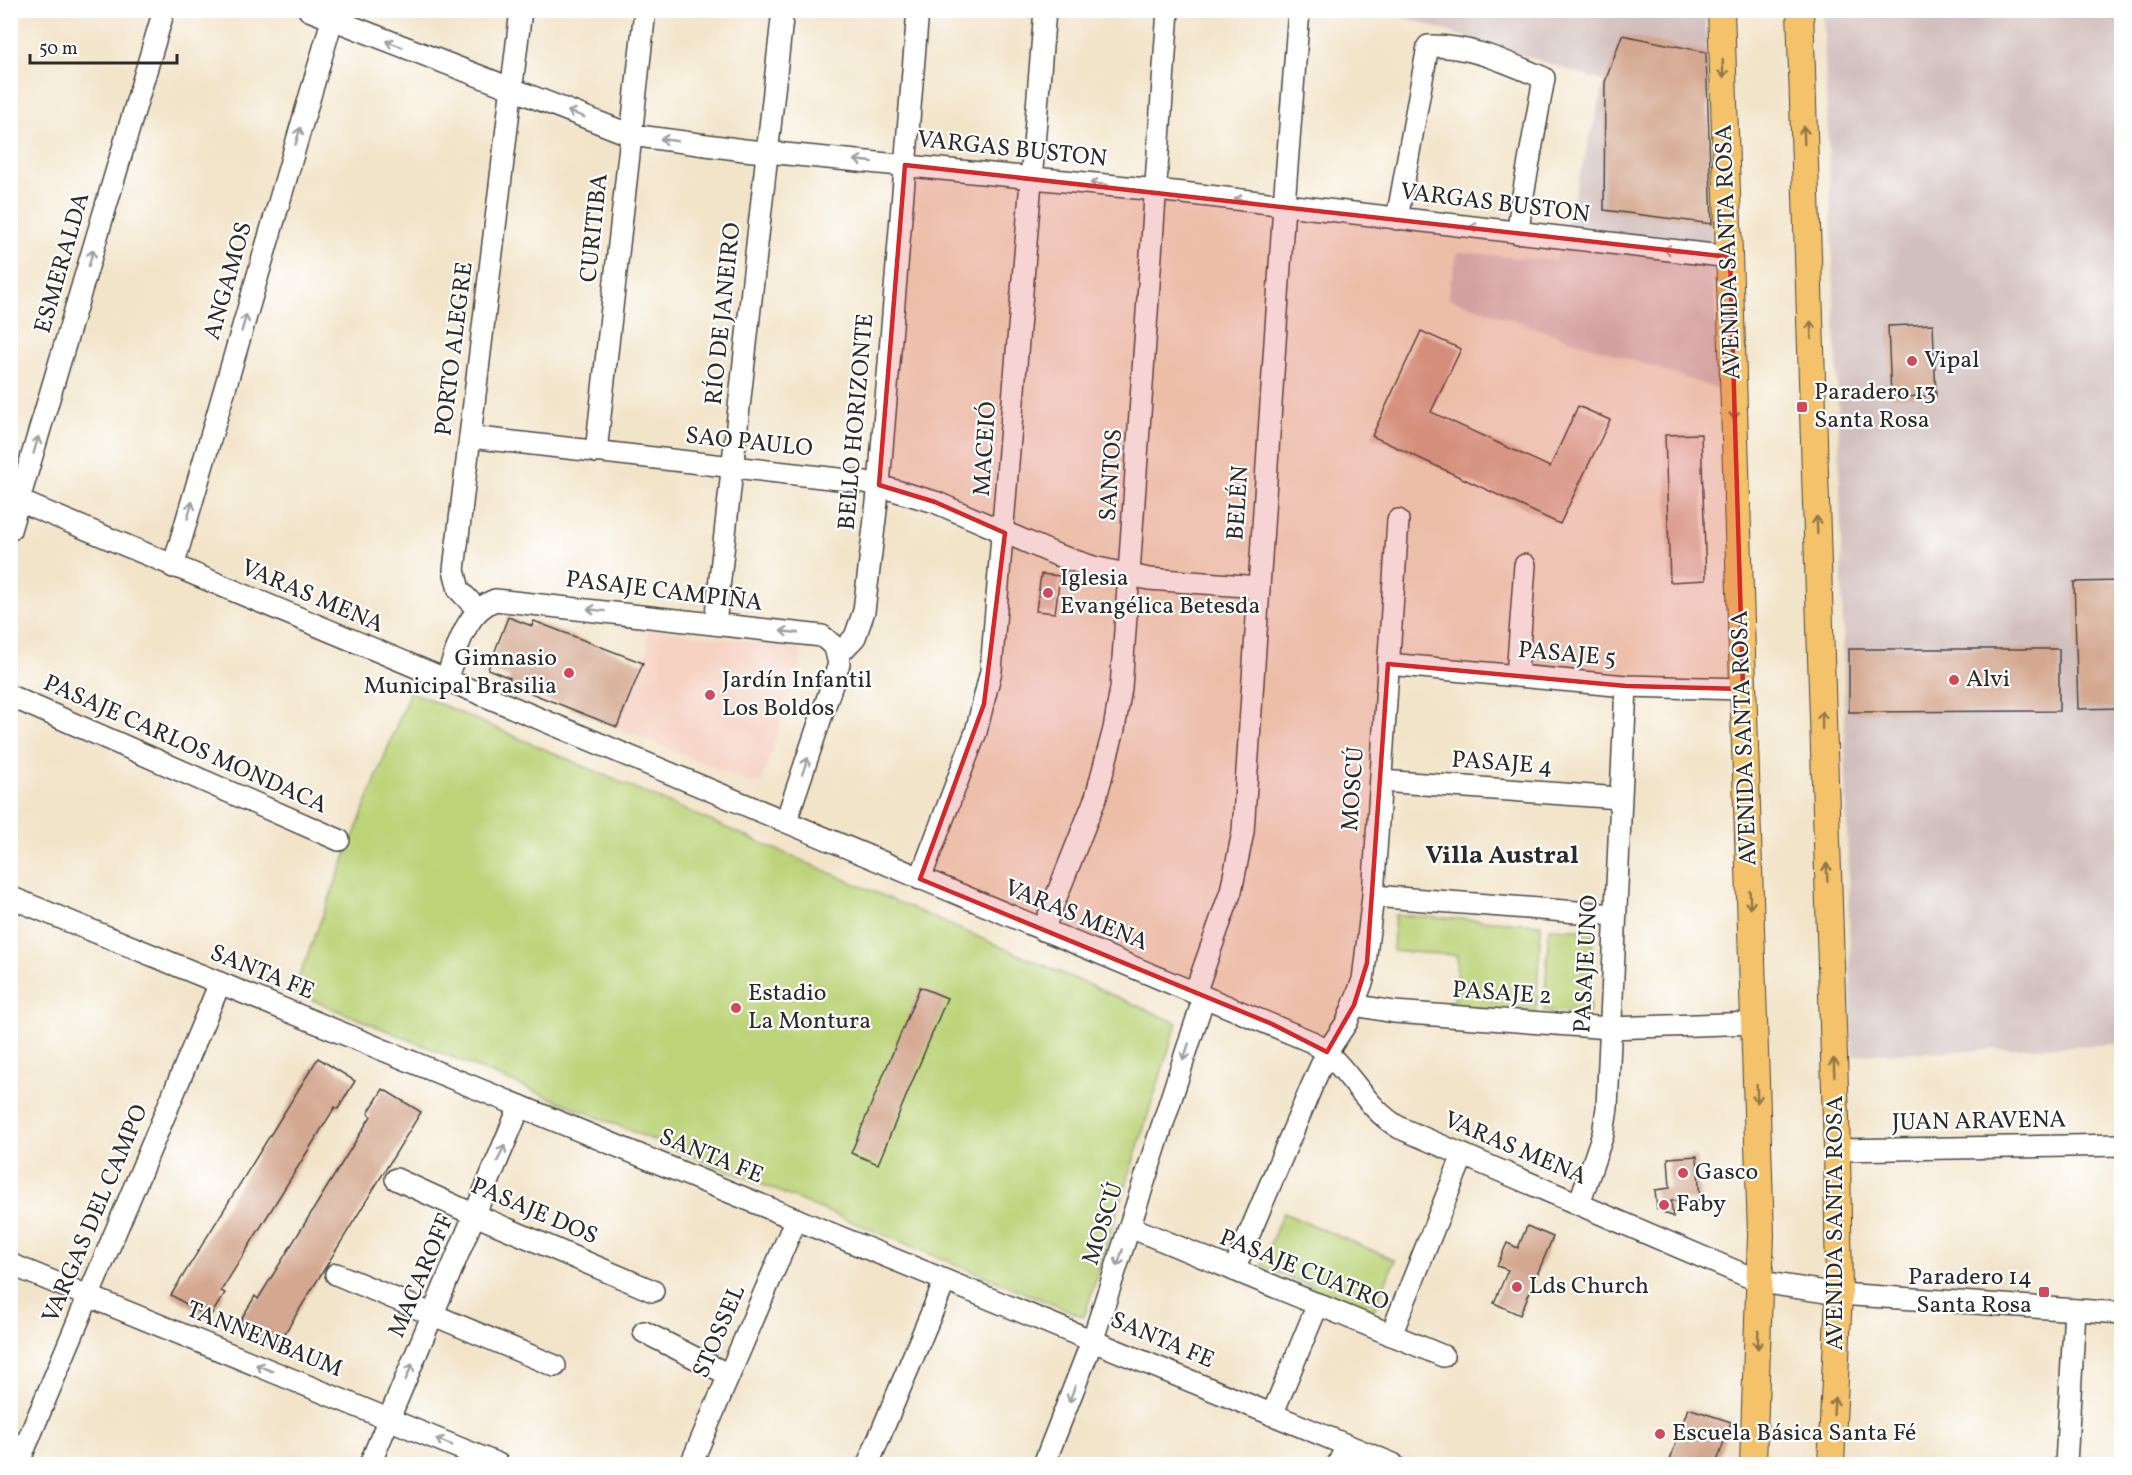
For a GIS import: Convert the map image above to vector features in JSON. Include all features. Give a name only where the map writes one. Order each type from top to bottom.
[{"type":"main road","name":"AVENIDA SANTA ROSA","points":[[1721,10],[1761,1282],[1753,1464]]},
{"type":"main road","name":"AVENIDA SANTA ROSA","points":[[1800,10],[1837,1150],[1839,1294],[1831,1464]]},
{"type":"street","name":"ESMERALDA","points":[[10,530],[15,499],[164,10]]},
{"type":"street","name":"VARGAS BUSTON","points":[[309,10],[333,15],[631,135],[767,152],[1157,190],[1730,257]]},
{"type":"street","name":"PORTO ALEGRE","points":[[478,610],[459,590],[454,570],[521,10]]},
{"type":"street","name":"CURITIBA","points":[[596,452],[645,10]]},
{"type":"street","name":"RÍO DE JANEIRO","points":[[716,624],[783,10]]},
{"type":"street","name":"BELLO HORIZONTE","points":[[786,822],[837,672],[838,655],[855,637],[864,611],[879,485],[918,10]]},
{"type":"street","name":"MACEIÓ","points":[[920,879],[966,760],[984,704],[994,648],[1005,533],[1045,10]]},
{"type":"street","name":"SANTOS","points":[[1043,930],[1096,797],[1106,763],[1121,688],[1131,576],[1168,10]]},
{"type":"street","name":"BELÉN","points":[[1200,995],[1231,891],[1243,832],[1299,10]]},
{"type":"street","name":"ANGAMOS","points":[[174,567],[333,15]]},
{"type":"street","points":[[1397,219],[1428,46],[1453,47],[1494,56],[1544,78],[1518,233]]},
{"type":"street","name":"SAO PAULO","points":[[470,437],[879,485],[935,502],[1057,555],[1131,576],[1259,587]]},
{"type":"street","name":"VARAS MENA","points":[[15,499],[1312,1042],[1327,1052],[1383,1117],[1400,1128],[1761,1282],[1839,1294],[2121,1313]]},
{"type":"street","name":"MOSCÚ","points":[[1327,1052],[1354,1005],[1367,963],[1398,520]]},
{"type":"street","points":[[1517,676],[1525,565]]},
{"type":"street","name":"PASAJE CAMPIÑA","points":[[478,610],[495,600],[505,599],[813,634],[829,641],[838,655]]},
{"type":"street","points":[[446,680],[465,630],[478,610]]},
{"type":"street","name":"PASAJE 5","points":[[1388,664],[1626,686],[1743,689]]},
{"type":"street","name":"PASAJE UNO","points":[[1579,1204],[1606,1121],[1626,686]]},
{"type":"street","name":"PASAJE CARLOS MONDACA","points":[[10,696],[339,840]]},
{"type":"street","name":"PASAJE 4","points":[[1381,781],[1620,798]]},
{"type":"street","name":"SANTA FE","points":[[10,897],[1093,1340],[1272,1415],[1342,1455],[1393,1464]]},
{"type":"street","points":[[1373,897],[1615,915]]},
{"type":"street","name":"VARGAS DEL CAMPO","points":[[18,1464],[220,983]]},
{"type":"street","name":"MOSCÚ","points":[[1044,1464],[1138,1230],[1200,995]]},
{"type":"street","name":"PASAJE 2","points":[[1354,1005],[1394,1012],[1610,1028],[1754,1023]]},
{"type":"street","points":[[1234,1270],[1327,1052]]},
{"type":"street","name":"MACAROFF","points":[[370,1464],[520,1107]]},
{"type":"street","name":"JUAN ARAVENA","points":[[1837,1150],[2121,1145]]},
{"type":"street","points":[[1391,1335],[1463,1155]]},
{"type":"street","name":"PASAJE DOS","points":[[396,1179],[474,1215],[653,1291]]},
{"type":"street","name":"STOSSEL","points":[[691,1464],[796,1220]]},
{"type":"street","name":"PASAJE CUATRO","points":[[1138,1230],[1443,1356]]},
{"type":"street","name":"TANNENBAUM","points":[[10,1264],[498,1464]]},
{"type":"street","points":[[336,1274],[555,1366]]},
{"type":"street","points":[[868,1464],[945,1281]]},
{"type":"street","points":[[1272,1415],[1318,1304]]},
{"type":"street","points":[[2066,1464],[2075,1310]]},
{"type":"street","points":[[644,1332],[729,1375]]},
{"type":"highlighted area","points":[[905,165],[1730,257],[1743,689],[1626,686],[1388,664],[1367,963],[1354,1005],[1327,1052],[1272,1024],[920,879],[984,704],[1005,533],[935,502],[879,485]]},
{"type":"shaded area","points":[[1385,11],[1705,11],[1718,389],[1447,298],[1458,252],[1556,261],[1605,82]]},
{"type":"shaded area","points":[[1823,11],[2121,11],[2121,1044],[1852,1055],[1838,398]]},
{"type":"shaded area","name":"Jardín Infantil Los Boldos","points":[[648,628],[798,648],[802,656],[762,781],[753,784],[617,727],[647,651]]},
{"type":"green space","name":"Estadio La Montura","points":[[410,691],[1177,1023],[1084,1317],[293,992]]},
{"type":"green space","points":[[1395,915],[1541,924],[1536,1013],[1454,1008],[1457,955],[1393,951]]},
{"type":"green space","points":[[1549,928],[1593,930],[1589,1013],[1544,1011]]},
{"type":"green space","points":[[1283,1213],[1395,1260],[1373,1312],[1261,1266]]},
{"type":"building","points":[[1622,35],[1706,52],[1712,224],[1604,210],[1605,82]]},
{"type":"building","name":"Vipal","points":[[1933,324],[1936,396],[1891,397],[1888,326]]},
{"type":"building","points":[[1421,331],[1461,349],[1431,412],[1550,467],[1578,406],[1610,420],[1560,524],[1372,436]]},
{"type":"building","points":[[1701,434],[1706,580],[1670,582],[1665,435]]},
{"type":"building","name":"Iglesia Evangélica Betesda","points":[[1041,574],[1060,576],[1055,613],[1036,611]]},
{"type":"building","points":[[2122,581],[2122,708],[2078,709],[2074,582]]},
{"type":"building","name":"Gimnasio Municipal Brasilia","points":[[508,617],[532,626],[534,621],[643,663],[617,727],[508,684],[510,678],[488,669]]},
{"type":"building","name":"Alvi","points":[[1849,649],[2059,649],[2059,711],[1849,712]]},
{"type":"building","points":[[920,987],[947,998],[878,1164],[851,1153]]},
{"type":"building","points":[[318,1058],[355,1081],[338,1109],[335,1107],[221,1291],[225,1293],[209,1318],[171,1295]]},
{"type":"building","points":[[383,1089],[421,1112],[277,1346],[239,1323],[255,1296],[258,1299],[371,1116],[368,1113]]},
{"type":"building","name":"Gasco","points":[[1697,1156],[1700,1200],[1671,1201],[1673,1217],[1657,1209],[1655,1190],[1670,1188],[1668,1158]]},
{"type":"building","name":"Lds Church","points":[[1527,1226],[1553,1237],[1520,1315],[1494,1303],[1508,1270],[1497,1266],[1507,1243],[1518,1248]]},
{"type":"building","points":[[1688,1408],[1731,1422],[1716,1464],[1669,1463]]},
{"type":"place","name":"Vipal","points":[[1912,361]]},
{"type":"place","name":"Paradero 13 Santa Rosa","points":[[1802,407]]},
{"type":"place","name":"Iglesia Evangélica Betesda","points":[[1048,593]]},
{"type":"place","name":"Gimnasio Municipal Brasilia","points":[[569,673]]},
{"type":"place","name":"Alvi","points":[[1954,680]]},
{"type":"place","name":"Jardín Infantil Los Boldos","points":[[710,695]]},
{"type":"place","name":"Estadio La Montura","points":[[736,1008]]},
{"type":"place","name":"Gasco","points":[[1683,1173]]},
{"type":"place","name":"Faby","points":[[1664,1205]]},
{"type":"place","name":"Lds Church","points":[[1517,1287]]},
{"type":"place","name":"Paradero 14 Santa Rosa","points":[[2044,1292]]},
{"type":"place","name":"Escuela Básica Santa Fé","points":[[1660,1434]]},
{"type":"district","name":"Villa Austral","points":[[1502,856]]}]
